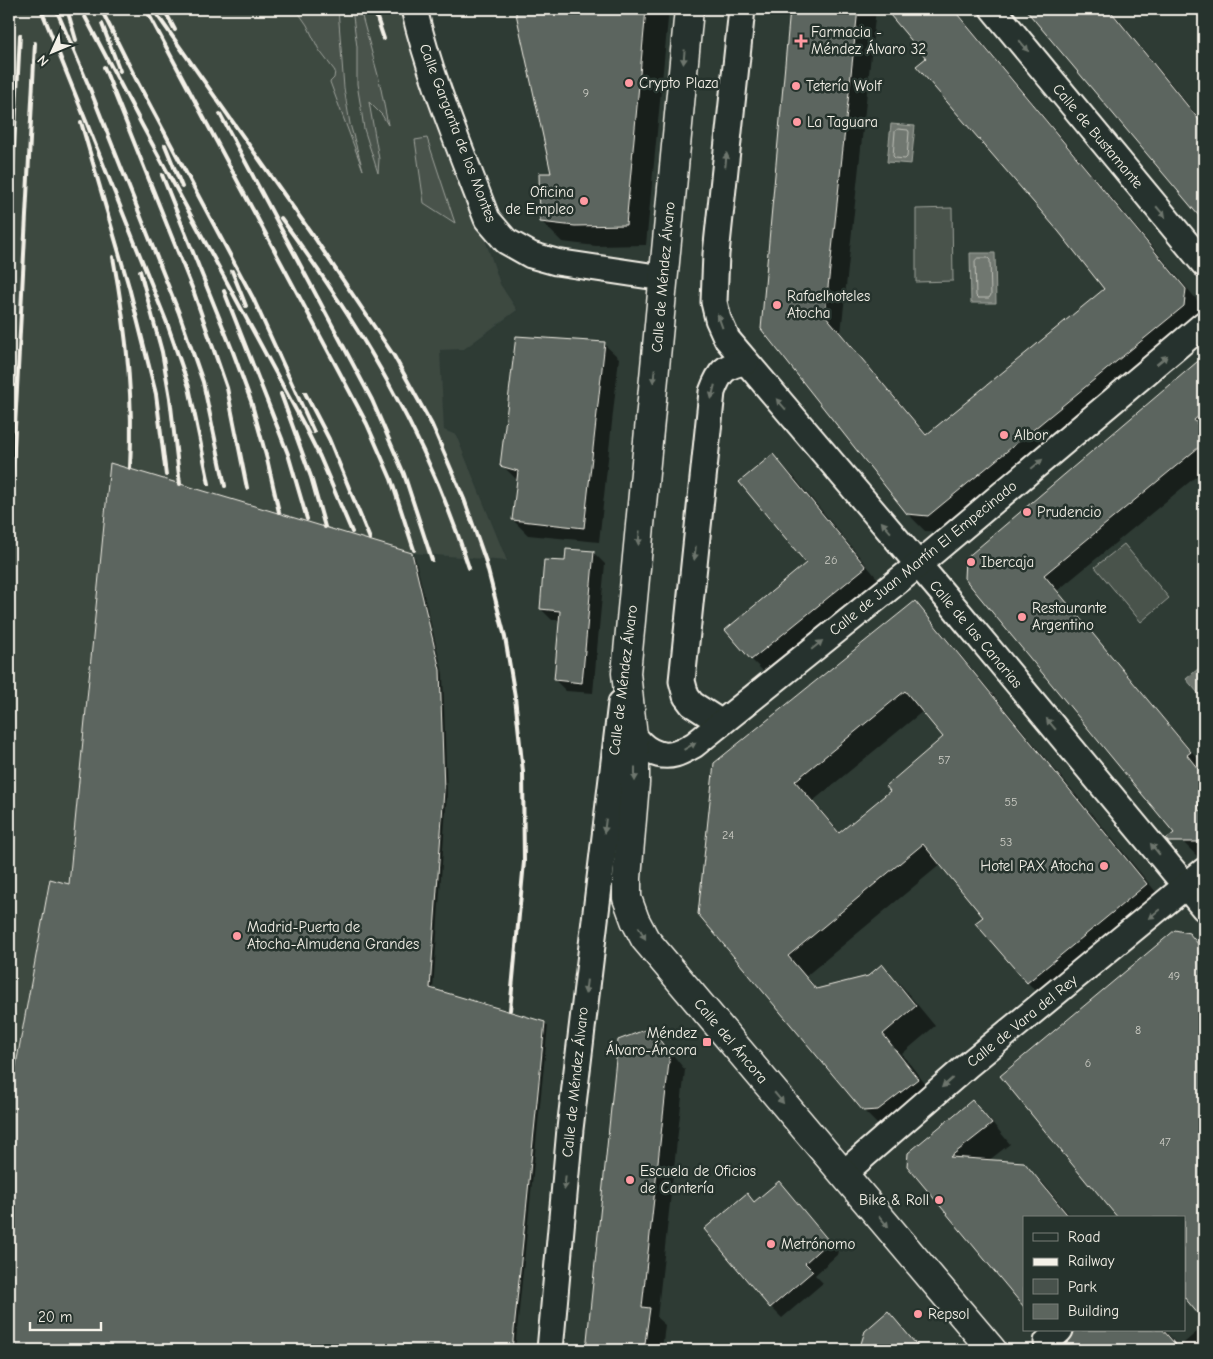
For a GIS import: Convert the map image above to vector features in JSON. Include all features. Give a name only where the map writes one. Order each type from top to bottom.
[{"type":"main road","name":"Calle de Méndez Álvaro","points":[[626,673],[689,9]]},
{"type":"main road","name":"Calle del Áncora","points":[[626,673],[633,734],[635,783],[627,898],[634,920],[645,939],[676,977],[992,1350]]},
{"type":"street","name":"Calle Garganta de los Montes","points":[[414,9],[437,86],[487,219],[496,232],[506,242],[531,255],[556,262],[663,278]]},
{"type":"street","points":[[742,9],[716,254],[714,302],[718,319],[727,340],[746,362]]},
{"type":"street","name":"Calle de Bustamante","points":[[993,9],[1204,264]]},
{"type":"street","name":"Calle de Juan Martín El Empecinado","points":[[633,734],[645,748],[660,754],[676,754],[694,745],[720,722],[918,564],[1204,324]]},
{"type":"street","points":[[720,722],[692,704],[686,696],[682,681],[712,392],[717,377],[725,368],[736,363],[746,362]]},
{"type":"street","name":"Calle de las Canarias","points":[[746,362],[918,564],[1195,878],[1204,908]]},
{"type":"street","name":"Calle de Méndez Álvaro","points":[[550,1350],[583,1009],[626,673]]},
{"type":"street","name":"Calle de Vara del Rey","points":[[843,1174],[968,1065],[1195,878]]},
{"type":"shaded area","points":[[9,9],[398,9],[465,198],[484,236],[500,284],[517,310],[464,349],[440,350],[444,430],[456,435],[507,561],[412,553],[110,464],[69,884],[50,880],[9,1105]]},
{"type":"green space","points":[[296,9],[338,9],[344,88],[350,124],[363,170],[330,82],[334,78],[335,71],[319,50],[307,25]]},
{"type":"green space","points":[[352,9],[360,9],[379,79],[388,125],[382,115],[369,102],[379,159],[378,173],[364,129],[357,84],[357,47]]},
{"type":"green space","points":[[427,138],[455,223],[424,203],[415,140]]},
{"type":"green space","points":[[952,208],[953,281],[916,282],[916,209]]},
{"type":"green space","points":[[1124,544],[1169,598],[1141,622],[1095,567]]},
{"type":"water","points":[[891,124],[915,126],[911,164],[887,162]]},
{"type":"water","points":[[970,253],[995,253],[996,303],[971,303]]},
{"type":"water","points":[[1204,664],[1204,700],[1186,679]]},
{"type":"building","points":[[515,9],[646,9],[626,225],[575,226],[540,222],[539,173],[551,173]]},
{"type":"building","points":[[790,9],[858,9],[825,315],[926,435],[1104,289],[1059,232],[916,66],[926,58],[885,9],[953,9],[1186,289],[1184,306],[928,516],[907,514],[761,329]]},
{"type":"building","points":[[1025,9],[1109,9],[1204,126],[1204,222]]},
{"type":"building","points":[[516,336],[605,342],[584,528],[512,520],[518,471],[500,466]]},
{"type":"building","points":[[1204,356],[1204,412],[1194,420],[1204,432],[1204,443],[1044,575],[1191,752],[1187,755],[1202,774],[1198,812],[1204,807],[1204,842],[1168,842],[1166,839],[1174,833],[964,578],[965,559]]},
{"type":"building","points":[[773,454],[866,567],[751,660],[725,630],[806,563],[739,482]]},
{"type":"building","name":"Madrid-Puerta de Atocha-Almudena Grandes","points":[[110,463],[412,553],[440,670],[444,790],[430,988],[545,1022],[512,1350],[9,1350],[9,1077],[14,1076],[50,879],[69,884]]},
{"type":"building","points":[[566,549],[594,551],[582,683],[554,680],[560,611],[540,609],[544,560],[565,561]]},
{"type":"building","points":[[915,601],[1147,884],[1027,983],[975,923],[983,917],[923,844],[788,956],[816,989],[868,976],[882,964],[916,1006],[883,1034],[918,1079],[878,1110],[863,1111],[698,914],[714,763]],"holes":[[[905,691],[943,737],[886,786],[890,791],[839,833],[795,781]]]},
{"type":"building","points":[[1175,930],[1189,933],[1204,951],[1204,1321],[1186,1299],[1186,1216],[1116,1216],[1000,1076]]},
{"type":"building","name":"Escuela de Oficios de Cantería","points":[[650,1028],[670,1053],[642,1307],[650,1308],[644,1350],[586,1350],[618,1040]]},
{"type":"building","points":[[972,1100],[992,1124],[950,1157],[1024,1162],[1068,1216],[1023,1216],[1023,1306],[907,1166],[908,1153]]},
{"type":"building","name":"Metrónomo","points":[[779,1181],[829,1241],[805,1263],[813,1271],[770,1308],[704,1229],[747,1193],[754,1202]]},
{"type":"building","points":[[888,1311],[921,1350],[859,1350],[865,1331]]},
{"type":"building","points":[[1074,1332],[1165,1332],[1180,1350],[1059,1350],[1070,1340]]},
{"type":"railway","points":[[41,9],[167,323],[189,387],[209,484]]},
{"type":"railway","points":[[56,9],[88,84],[179,313],[203,382],[225,486]]},
{"type":"railway","points":[[67,9],[76,40]]},
{"type":"railway","points":[[81,9],[304,425],[320,457],[352,532]]},
{"type":"railway","points":[[101,9],[136,79],[253,298],[314,432]]},
{"type":"railway","points":[[153,9],[314,237],[394,356],[432,425],[464,499],[485,559],[505,637],[515,697],[523,772],[524,862],[510,1010]]},
{"type":"railway","points":[[164,9],[175,30]]},
{"type":"railway","points":[[374,9],[384,39]]},
{"type":"railway","points":[[147,11],[367,424],[391,479],[414,550]]},
{"type":"railway","points":[[102,24],[120,71]]},
{"type":"railway","points":[[9,242],[20,35]]},
{"type":"railway","points":[[9,542],[35,43]]},
{"type":"railway","points":[[104,67],[193,290],[227,388],[247,488]]},
{"type":"railway","points":[[9,98],[12,77]]},
{"type":"railway","points":[[220,114],[372,400],[404,474],[432,560]]},
{"type":"railway","points":[[81,122],[129,287],[156,394],[166,475]]},
{"type":"railway","points":[[165,145],[182,187]]},
{"type":"railway","points":[[162,175],[251,401],[279,512]]},
{"type":"railway","points":[[281,218],[338,300],[390,385],[434,474],[469,568]]},
{"type":"railway","points":[[113,257],[122,309],[128,362],[131,415],[130,468]]},
{"type":"railway","points":[[140,271],[162,352],[170,398],[180,484]]},
{"type":"railway","points":[[232,271],[246,306]]},
{"type":"railway","points":[[224,291],[288,454],[307,519]]},
{"type":"railway","points":[[305,393],[329,439],[370,539]]},
{"type":"railway","points":[[281,394],[311,477],[325,527]]},
{"type":"place","name":"Farmacia - Méndez Álvaro 32","points":[[801,41]]},
{"type":"place","name":"Crypto Plaza","points":[[629,83]]},
{"type":"place","name":"Tetería Wolf","points":[[796,86]]},
{"type":"place","name":"La Taguara","points":[[797,122]]},
{"type":"place","name":"Oficina de Empleo","points":[[584,201]]},
{"type":"place","name":"Rafaelhoteles Atocha","points":[[777,305]]},
{"type":"place","name":"Albor","points":[[1004,435]]},
{"type":"place","name":"Prudencio","points":[[1027,512]]},
{"type":"place","name":"Ibercaja","points":[[971,562]]},
{"type":"place","name":"Restaurante Argentino","points":[[1022,617]]},
{"type":"place","name":"Hotel PAX Atocha","points":[[1104,866]]},
{"type":"place","name":"Madrid-Puerta de Atocha-Almudena Grandes","points":[[237,936]]},
{"type":"place","name":"Méndez Álvaro-Áncora","points":[[707,1042]]},
{"type":"place","name":"Escuela de Oficios de Cantería","points":[[630,1180]]},
{"type":"place","name":"Bike & Roll","points":[[939,1200]]},
{"type":"place","name":"Metrónomo","points":[[771,1244]]},
{"type":"place","name":"Repsol","points":[[918,1314]]}]
